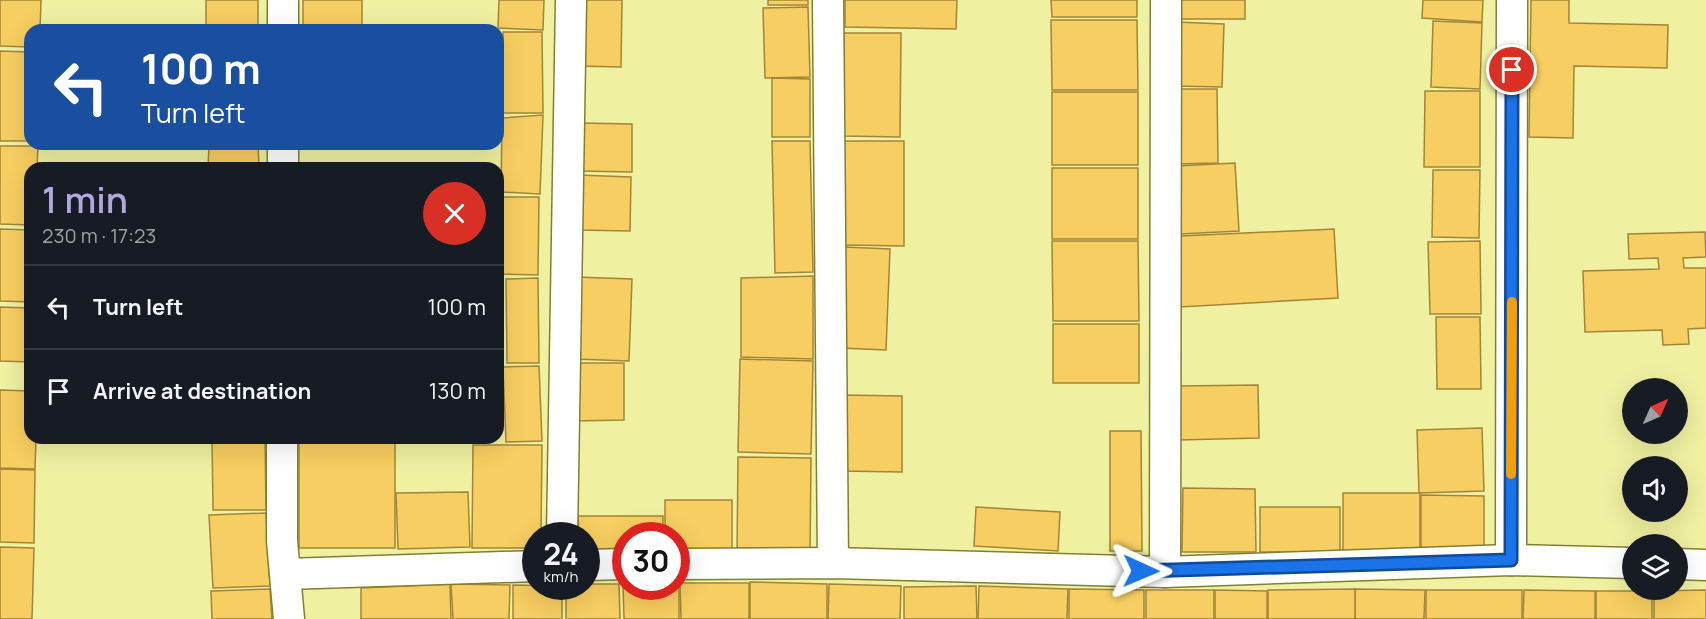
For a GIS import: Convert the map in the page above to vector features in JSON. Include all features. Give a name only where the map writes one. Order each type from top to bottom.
[{"type":"street","points":[[283,0],[283,24]]},
{"type":"street","points":[[562,522],[571,0]]},
{"type":"street","points":[[828,0],[833,563]]},
{"type":"street","points":[[1165,572],[1166,0]]},
{"type":"street","points":[[1511,560],[1512,0]]},
{"type":"street","points":[[282,444],[282,541],[289,619]]},
{"type":"street","points":[[690,564],[833,563],[1165,572],[1511,560],[1622,563]]},
{"type":"street","points":[[1688,564],[1706,565]]},
{"type":"street","points":[[286,574],[522,566]]},
{"type":"building","points":[[0,0],[41,0],[40,24],[24,24],[24,47],[0,46]]},
{"type":"building","points":[[206,0],[258,0],[258,24],[206,24]]},
{"type":"building","points":[[303,0],[362,0],[362,24],[303,24]]},
{"type":"building","points":[[499,0],[544,0],[543,30],[504,28],[504,24],[498,24]]},
{"type":"building","points":[[579,0],[622,0],[621,67],[577,66]]},
{"type":"building","points":[[768,0],[808,0],[808,5],[768,5]]},
{"type":"building","points":[[845,0],[957,0],[956,29],[845,27]]},
{"type":"building","points":[[1051,0],[1137,0],[1137,17],[1052,17]]},
{"type":"building","points":[[1176,0],[1245,0],[1245,19],[1176,19]]},
{"type":"building","points":[[1423,0],[1483,0],[1482,22],[1422,18]]},
{"type":"building","points":[[1531,0],[1569,0],[1569,23],[1668,25],[1667,68],[1574,66],[1573,138],[1529,137]]},
{"type":"building","points":[[808,7],[810,77],[765,78],[763,8]]},
{"type":"building","points":[[1051,20],[1137,20],[1138,90],[1052,90]]},
{"type":"building","points":[[1433,21],[1482,23],[1480,89],[1431,87]]},
{"type":"building","points":[[1176,22],[1224,24],[1222,87],[1174,86]]},
{"type":"building","points":[[504,32],[542,32],[543,113],[504,113]]},
{"type":"building","points":[[844,33],[901,33],[900,137],[843,136]]},
{"type":"building","points":[[0,51],[24,52],[24,141],[0,141]]},
{"type":"building","points":[[772,78],[810,79],[810,137],[772,137]]},
{"type":"building","points":[[1174,89],[1217,89],[1218,163],[1176,164]]},
{"type":"building","points":[[1425,91],[1480,91],[1480,167],[1424,167]]},
{"type":"building","points":[[1052,92],[1138,92],[1138,165],[1052,165]]},
{"type":"building","points":[[543,115],[540,194],[504,192],[504,162],[501,162],[502,150],[504,150],[504,118]]},
{"type":"building","points":[[579,123],[632,124],[632,172],[579,171]]},
{"type":"building","points":[[772,141],[810,141],[813,272],[775,273]]},
{"type":"building","points":[[843,141],[904,141],[904,246],[843,245]]},
{"type":"building","points":[[0,146],[24,146],[24,150],[38,150],[37,162],[24,162],[24,225],[0,224]]},
{"type":"building","points":[[209,150],[258,150],[259,162],[208,162]]},
{"type":"building","points":[[1235,163],[1239,231],[1180,234],[1176,166]]},
{"type":"building","points":[[1052,168],[1138,168],[1138,239],[1052,239]]},
{"type":"building","points":[[1433,170],[1480,170],[1479,238],[1432,237]]},
{"type":"building","points":[[578,175],[631,177],[630,231],[578,230]]},
{"type":"building","points":[[504,197],[539,197],[538,275],[504,274]]},
{"type":"building","points":[[0,229],[24,230],[24,302],[0,301]]},
{"type":"building","points":[[1334,229],[1338,298],[1180,307],[1180,236]]},
{"type":"building","points":[[1705,232],[1706,257],[1683,258],[1684,268],[1706,268],[1706,328],[1688,329],[1689,344],[1663,345],[1662,330],[1585,332],[1583,271],[1659,269],[1658,258],[1629,259],[1628,234]]},
{"type":"building","points":[[1052,241],[1138,241],[1139,321],[1053,321]]},
{"type":"building","points":[[1480,241],[1481,314],[1430,314],[1428,242]]},
{"type":"building","points":[[844,247],[890,249],[886,350],[840,348]]},
{"type":"building","points":[[813,276],[813,359],[741,357],[741,278]]},
{"type":"building","points":[[576,277],[632,279],[629,361],[574,359]]},
{"type":"building","points":[[538,278],[539,363],[507,363],[506,279]]},
{"type":"building","points":[[0,307],[24,308],[24,362],[0,361]]},
{"type":"building","points":[[1436,317],[1480,317],[1481,389],[1437,389]]},
{"type":"building","points":[[1053,324],[1139,324],[1139,383],[1053,383]]},
{"type":"building","points":[[740,359],[813,361],[811,454],[738,452]]},
{"type":"building","points":[[574,363],[624,363],[624,420],[573,421]]},
{"type":"building","points":[[539,366],[542,441],[506,442],[504,367]]},
{"type":"building","points":[[1258,385],[1259,438],[1178,440],[1177,386]]},
{"type":"building","points":[[0,390],[24,391],[24,444],[36,444],[35,469],[0,468]]},
{"type":"building","points":[[841,395],[902,396],[902,472],[841,471]]},
{"type":"building","points":[[1482,428],[1484,491],[1419,493],[1417,430]]},
{"type":"building","points":[[1110,431],[1141,431],[1142,551],[1110,551]]},
{"type":"building","points":[[212,444],[265,444],[266,510],[213,510]]},
{"type":"building","points":[[299,444],[395,444],[395,548],[299,548]]},
{"type":"building","points":[[473,445],[542,445],[541,522],[522,522],[522,548],[472,548]]},
{"type":"building","points":[[738,457],[811,458],[810,554],[737,553]]},
{"type":"building","points":[[0,469],[35,470],[34,543],[0,542]]},
{"type":"building","points":[[1183,488],[1255,489],[1256,552],[1182,552]]},
{"type":"building","points":[[468,492],[470,547],[398,549],[396,493]]},
{"type":"building","points":[[1343,493],[1420,493],[1420,552],[1343,552]]},
{"type":"building","points":[[1421,495],[1484,496],[1484,553],[1421,552]]},
{"type":"building","points":[[665,500],[732,500],[732,553],[690,553],[690,522],[665,522]]},
{"type":"building","points":[[976,507],[1060,512],[1058,551],[974,546]]},
{"type":"building","points":[[1260,507],[1340,507],[1340,552],[1260,552]]},
{"type":"building","points":[[266,513],[270,586],[213,588],[209,515]]},
{"type":"building","points":[[578,516],[663,516],[663,522],[612,522],[612,553],[600,553],[600,522],[578,522]]},
{"type":"building","points":[[0,547],[34,548],[32,619],[0,619]]},
{"type":"building","points":[[750,582],[827,584],[827,619],[750,619]]},
{"type":"building","points":[[690,583],[749,583],[749,619],[681,619],[680,600],[690,600]]},
{"type":"building","points":[[450,584],[451,619],[361,619],[361,588]]},
{"type":"building","points":[[451,584],[510,585],[509,619],[453,619]]},
{"type":"building","points":[[600,584],[612,584],[612,600],[619,600],[620,619],[566,619],[566,600],[600,600]]},
{"type":"building","points":[[829,584],[901,586],[900,619],[828,619]]},
{"type":"building","points":[[513,585],[522,585],[522,600],[562,600],[562,619],[513,619]]},
{"type":"building","points":[[976,586],[977,619],[904,619],[904,587]]},
{"type":"building","points":[[979,586],[1068,589],[1067,619],[978,619]]},
{"type":"building","points":[[270,589],[272,619],[212,619],[211,591]]},
{"type":"building","points":[[1069,589],[1144,590],[1144,619],[1069,619]]},
{"type":"building","points":[[1355,589],[1425,590],[1424,619],[1355,619]]},
{"type":"building","points":[[1355,589],[1355,619],[1268,619],[1268,590]]},
{"type":"building","points":[[1146,590],[1214,590],[1214,619],[1146,619]]},
{"type":"building","points":[[1215,590],[1267,591],[1267,619],[1215,619]]},
{"type":"building","points":[[1426,590],[1522,590],[1522,619],[1426,619]]},
{"type":"building","points":[[1524,590],[1595,591],[1595,619],[1523,619]]},
{"type":"building","points":[[1688,590],[1706,590],[1706,619],[1654,619],[1654,600],[1688,600]]},
{"type":"building","points":[[1596,591],[1622,591],[1622,600],[1652,600],[1652,619],[1596,619]]},
{"type":"building","points":[[623,600],[679,600],[679,619],[624,619]]},
{"type":"slow traffic","points":[[1511,474],[1512,302]]},
{"type":"route","points":[[1141,571],[1511,560],[1512,70]]}]
